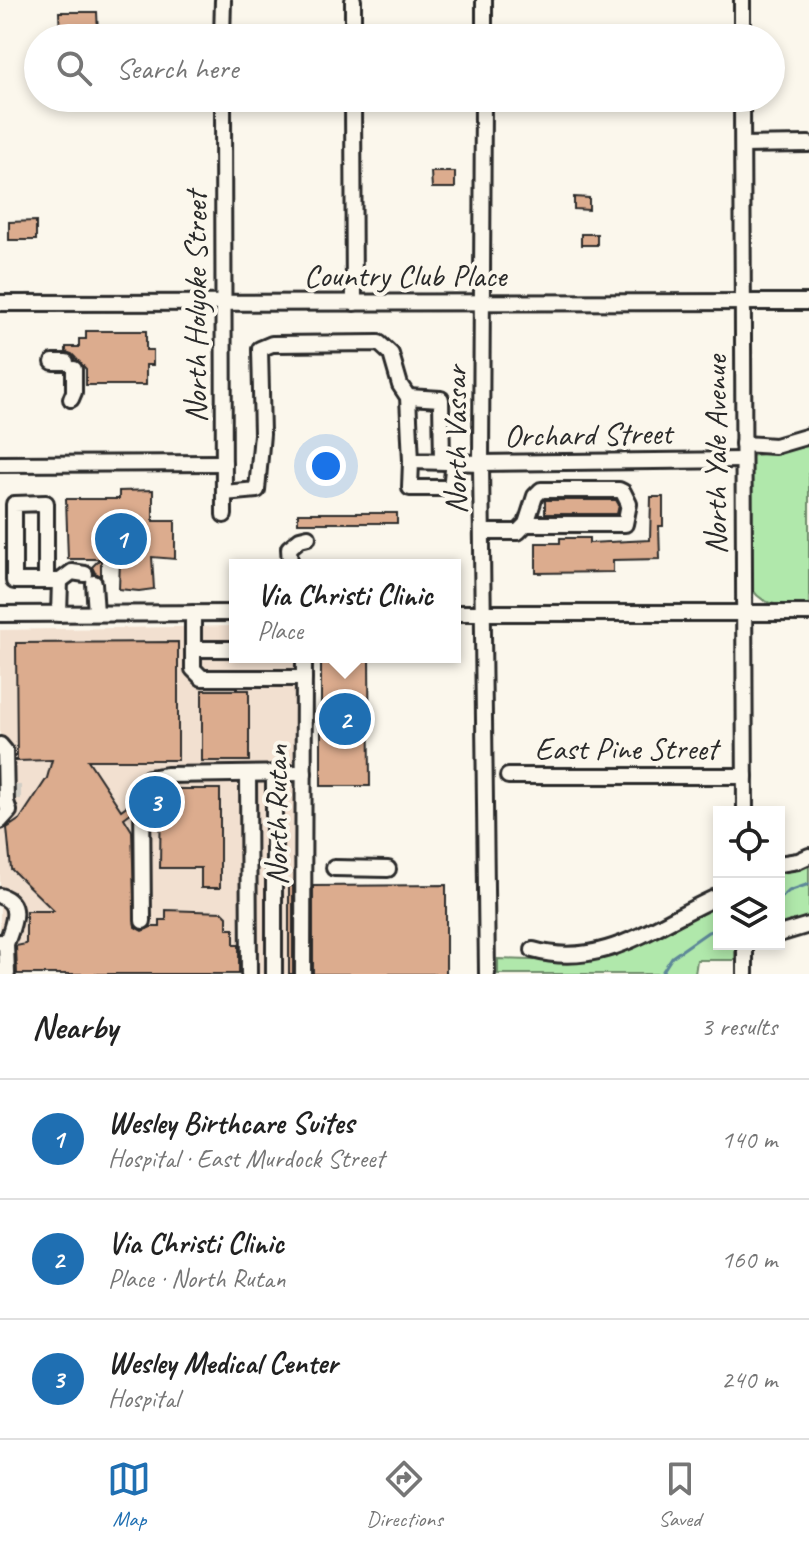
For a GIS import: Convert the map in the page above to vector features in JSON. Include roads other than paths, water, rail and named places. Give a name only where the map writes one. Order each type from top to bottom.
[{"type":"street","points":[[222,24],[223,0]]},
{"type":"street","points":[[353,0],[353,24]]},
{"type":"street","points":[[484,0],[484,24]]},
{"type":"street","points":[[742,0],[742,24]]},
{"type":"street","name":"North Holyoke Street","points":[[223,112],[224,515]]},
{"type":"street","points":[[353,112],[354,303]]},
{"type":"street","name":"North Vassar","points":[[483,112],[481,463],[487,974]]},
{"type":"street","name":"North Yale Avenue","points":[[742,112],[745,806]]},
{"type":"street","points":[[743,145],[809,144]]},
{"type":"street","name":"Country Club Place","points":[[0,303],[809,302]]},
{"type":"street","points":[[224,493],[257,490],[262,434],[260,349],[284,343],[379,343],[391,354],[400,385],[408,397],[410,488],[451,488],[441,399],[408,397]]},
{"type":"street","points":[[64,364],[74,392],[71,399]]},
{"type":"street","points":[[743,444],[775,446],[809,436]]},
{"type":"street","name":"Orchard Street","points":[[411,461],[743,460]]},
{"type":"street","points":[[0,464],[224,463]]},
{"type":"street","points":[[483,532],[518,532],[526,524],[535,496],[541,490],[619,490],[629,504],[625,524],[526,524]]},
{"type":"street","points":[[59,614],[53,581],[46,503],[14,504],[14,581],[53,581],[72,572],[89,578],[96,613]]},
{"type":"street","points":[[290,559],[289,548],[308,537]]},
{"type":"street","points":[[193,613],[193,669],[202,678],[304,678]]},
{"type":"street","points":[[0,614],[229,613]]},
{"type":"street","points":[[461,613],[809,613]]},
{"type":"street","points":[[193,649],[229,649]]},
{"type":"street","name":"North Rutan","points":[[303,974],[304,663]]},
{"type":"street","points":[[2,748],[11,762],[14,780]]},
{"type":"street","points":[[2,748],[8,810]]},
{"type":"street","points":[[274,773],[274,974]]},
{"type":"street","points":[[143,921],[144,783],[149,778],[167,775],[304,773]]},
{"type":"street","points":[[248,774],[249,974]]},
{"type":"street","name":"East Pine Street","points":[[508,776],[745,776]]},
{"type":"street","points":[[785,862],[809,856]]},
{"type":"street","points":[[334,868],[388,869]]},
{"type":"street","points":[[0,896],[7,898],[13,906],[16,919],[3,943],[7,974]]},
{"type":"street","points":[[533,950],[552,955],[605,951],[713,899]]},
{"type":"street","points":[[785,932],[809,925]]},
{"type":"street","points":[[745,950],[745,974]]},
{"type":"waterway","points":[[785,895],[809,884]]},
{"type":"waterway","points":[[661,974],[672,957],[713,931]]},
{"type":"tunnel","points":[[14,780],[14,799]]},
{"type":"place","name":"Wesley Birthcare Suites","points":[[121,539]]},
{"type":"place","name":"Via Christi Clinic","points":[[345,719]]},
{"type":"place","name":"Wesley Medical Center","points":[[155,802]]}]
